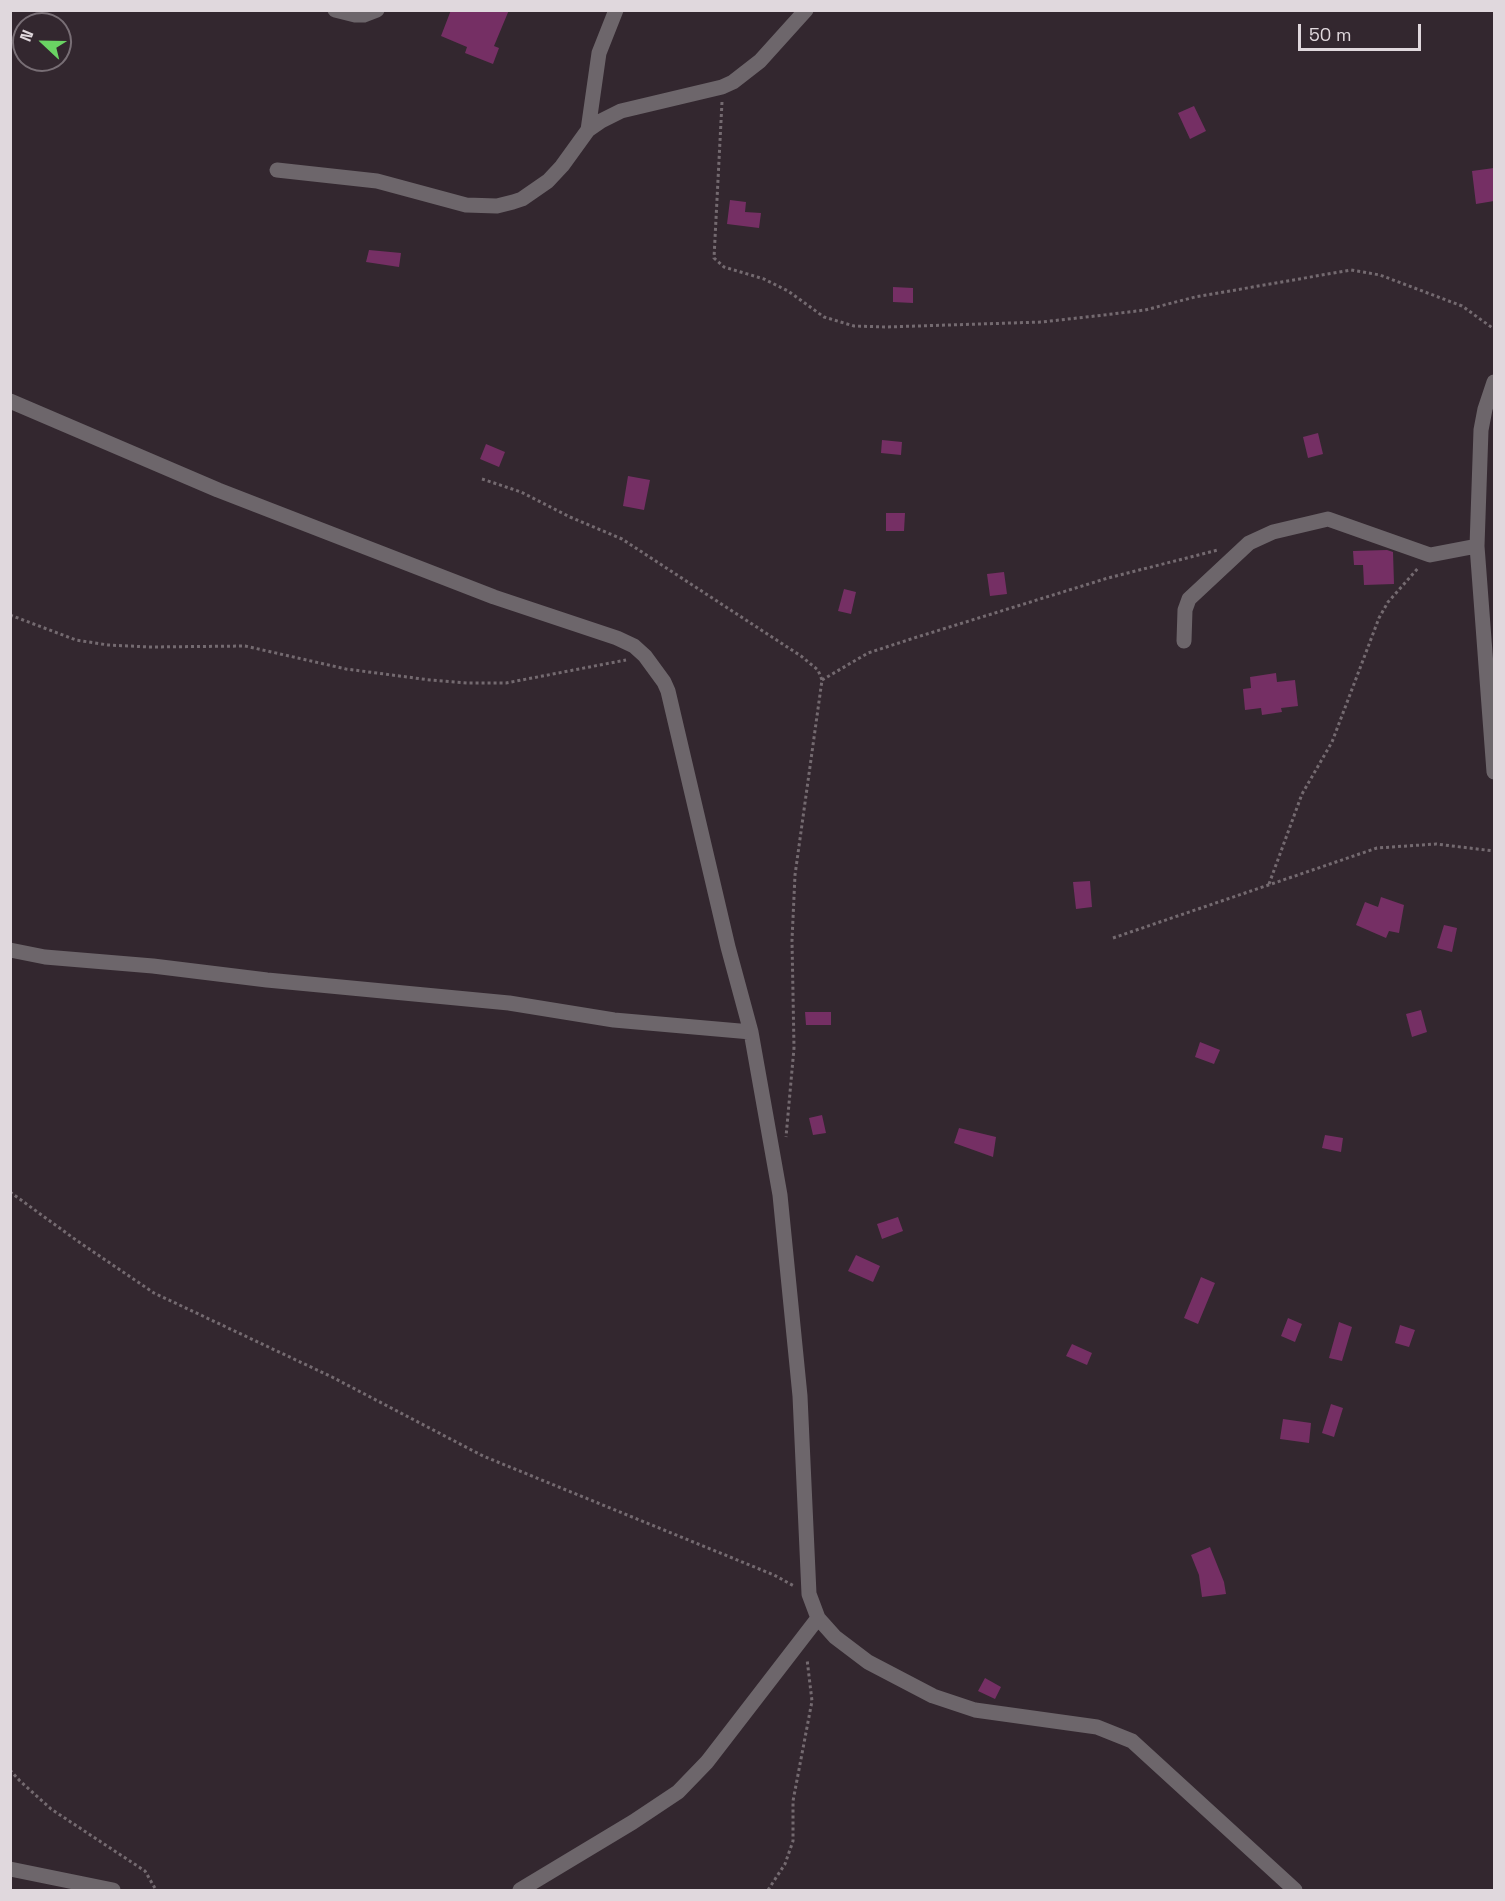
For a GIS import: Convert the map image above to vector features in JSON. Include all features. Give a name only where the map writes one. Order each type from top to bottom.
[{"type":"street","points":[[335,10],[355,15],[364,15],[377,10]]},
{"type":"street","points":[[588,130],[599,53],[615,10]]},
{"type":"street","points":[[277,170],[369,180],[466,205],[497,206],[522,199],[538,189],[562,166],[588,130],[609,116],[734,82],[760,61],[806,10]]},
{"type":"street","points":[[1494,382],[1481,430],[1477,546],[1494,772]]},
{"type":"street","points":[[10,401],[218,490],[494,597],[617,638],[634,646],[645,656],[668,691],[725,935],[751,1032],[780,1195],[800,1396],[809,1594],[818,1618],[835,1637],[868,1662],[933,1696],[975,1710],[1097,1727],[1132,1741],[1295,1890]]},
{"type":"street","points":[[1478,472],[1494,471]]},
{"type":"street","points":[[1185,641],[1185,610],[1189,599],[1249,543],[1273,532],[1328,519],[1430,555],[1477,546]]},
{"type":"street","points":[[10,950],[45,957],[153,966],[267,980],[509,1004],[614,1020],[751,1032]]},
{"type":"street","points":[[520,1890],[678,1792],[707,1762],[818,1618]]},
{"type":"street","points":[[10,1869],[113,1890]]},
{"type":"path","points":[[722,87],[714,258],[724,267],[765,279],[788,291],[824,317],[854,326],[886,327],[1042,322],[1145,310],[1195,297],[1351,270],[1380,275],[1462,306],[1494,329]]},
{"type":"path","points":[[482,479],[521,492],[570,517],[622,539],[812,663],[818,670],[822,680],[795,875],[792,940],[794,1048],[786,1137]]},
{"type":"path","points":[[822,680],[868,653],[914,638],[1108,578],[1249,543]]},
{"type":"path","points":[[1269,885],[1302,794],[1332,742],[1379,618],[1388,603],[1430,555]]},
{"type":"path","points":[[10,615],[76,640],[108,645],[245,646],[346,669],[467,683],[506,683],[645,656]]},
{"type":"path","points":[[1113,938],[1377,848],[1436,843],[1494,851]]},
{"type":"path","points":[[10,1192],[154,1293],[332,1377],[483,1456],[774,1575],[809,1594]]},
{"type":"path","points":[[768,1890],[785,1864],[793,1841],[793,1801],[812,1701],[804,1637]]},
{"type":"path","points":[[10,1770],[51,1809],[145,1871],[156,1890]]},
{"type":"building","points":[[451,10],[509,10],[494,46],[499,48],[493,64],[465,53],[467,47],[441,36]]},
{"type":"building","points":[[1194,106],[1206,131],[1190,139],[1178,113]]},
{"type":"building","points":[[1494,168],[1494,201],[1476,204],[1472,171]]},
{"type":"building","points":[[730,200],[746,202],[745,212],[761,213],[759,228],[727,224]]},
{"type":"building","points":[[369,250],[401,253],[399,267],[366,262]]},
{"type":"building","points":[[893,287],[913,288],[913,303],[893,302]]},
{"type":"building","points":[[1318,433],[1323,454],[1308,458],[1303,437]]},
{"type":"building","points":[[882,440],[902,442],[901,455],[881,453]]},
{"type":"building","points":[[486,444],[505,452],[499,467],[480,459]]},
{"type":"building","points":[[628,476],[650,480],[644,510],[623,506]]},
{"type":"building","points":[[886,513],[905,513],[904,531],[886,531]]},
{"type":"building","points":[[1387,550],[1393,552],[1394,584],[1364,585],[1363,565],[1354,565],[1353,551]]},
{"type":"building","points":[[1004,572],[1007,594],[990,596],[987,574]]},
{"type":"building","points":[[844,589],[856,592],[851,614],[838,611]]},
{"type":"building","points":[[1276,673],[1277,682],[1295,680],[1298,706],[1281,708],[1282,712],[1262,715],[1261,708],[1245,710],[1243,689],[1251,688],[1250,677]]},
{"type":"building","points":[[1090,881],[1092,907],[1076,909],[1073,882]]},
{"type":"building","points":[[1381,897],[1404,905],[1399,933],[1389,931],[1386,938],[1356,925],[1365,902],[1378,907]]},
{"type":"building","points":[[1444,925],[1457,928],[1452,952],[1437,948]]},
{"type":"building","points":[[1421,1010],[1427,1032],[1412,1037],[1406,1014]]},
{"type":"building","points":[[805,1012],[831,1012],[831,1025],[806,1025]]},
{"type":"building","points":[[1200,1042],[1220,1050],[1214,1064],[1195,1057]]},
{"type":"building","points":[[822,1115],[826,1133],[813,1135],[809,1118]]},
{"type":"building","points":[[959,1128],[996,1137],[993,1157],[954,1143]]},
{"type":"building","points":[[1325,1135],[1343,1138],[1341,1152],[1322,1148]]},
{"type":"building","points":[[898,1217],[903,1231],[882,1239],[877,1224]]},
{"type":"building","points":[[856,1255],[880,1266],[873,1282],[848,1271]]},
{"type":"building","points":[[1201,1277],[1215,1283],[1198,1324],[1184,1318]]},
{"type":"building","points":[[1288,1318],[1302,1324],[1295,1342],[1281,1336]]},
{"type":"building","points":[[1339,1322],[1352,1327],[1342,1361],[1329,1358]]},
{"type":"building","points":[[1400,1325],[1415,1330],[1409,1347],[1395,1343]]},
{"type":"building","points":[[1072,1344],[1092,1353],[1087,1365],[1066,1356]]},
{"type":"building","points":[[1331,1404],[1343,1408],[1334,1437],[1322,1433]]},
{"type":"building","points":[[1283,1419],[1311,1423],[1309,1443],[1280,1439]]},
{"type":"building","points":[[1210,1547],[1224,1582],[1226,1594],[1202,1597],[1199,1575],[1191,1555]]},
{"type":"building","points":[[985,1678],[1001,1687],[995,1699],[978,1691]]}]
